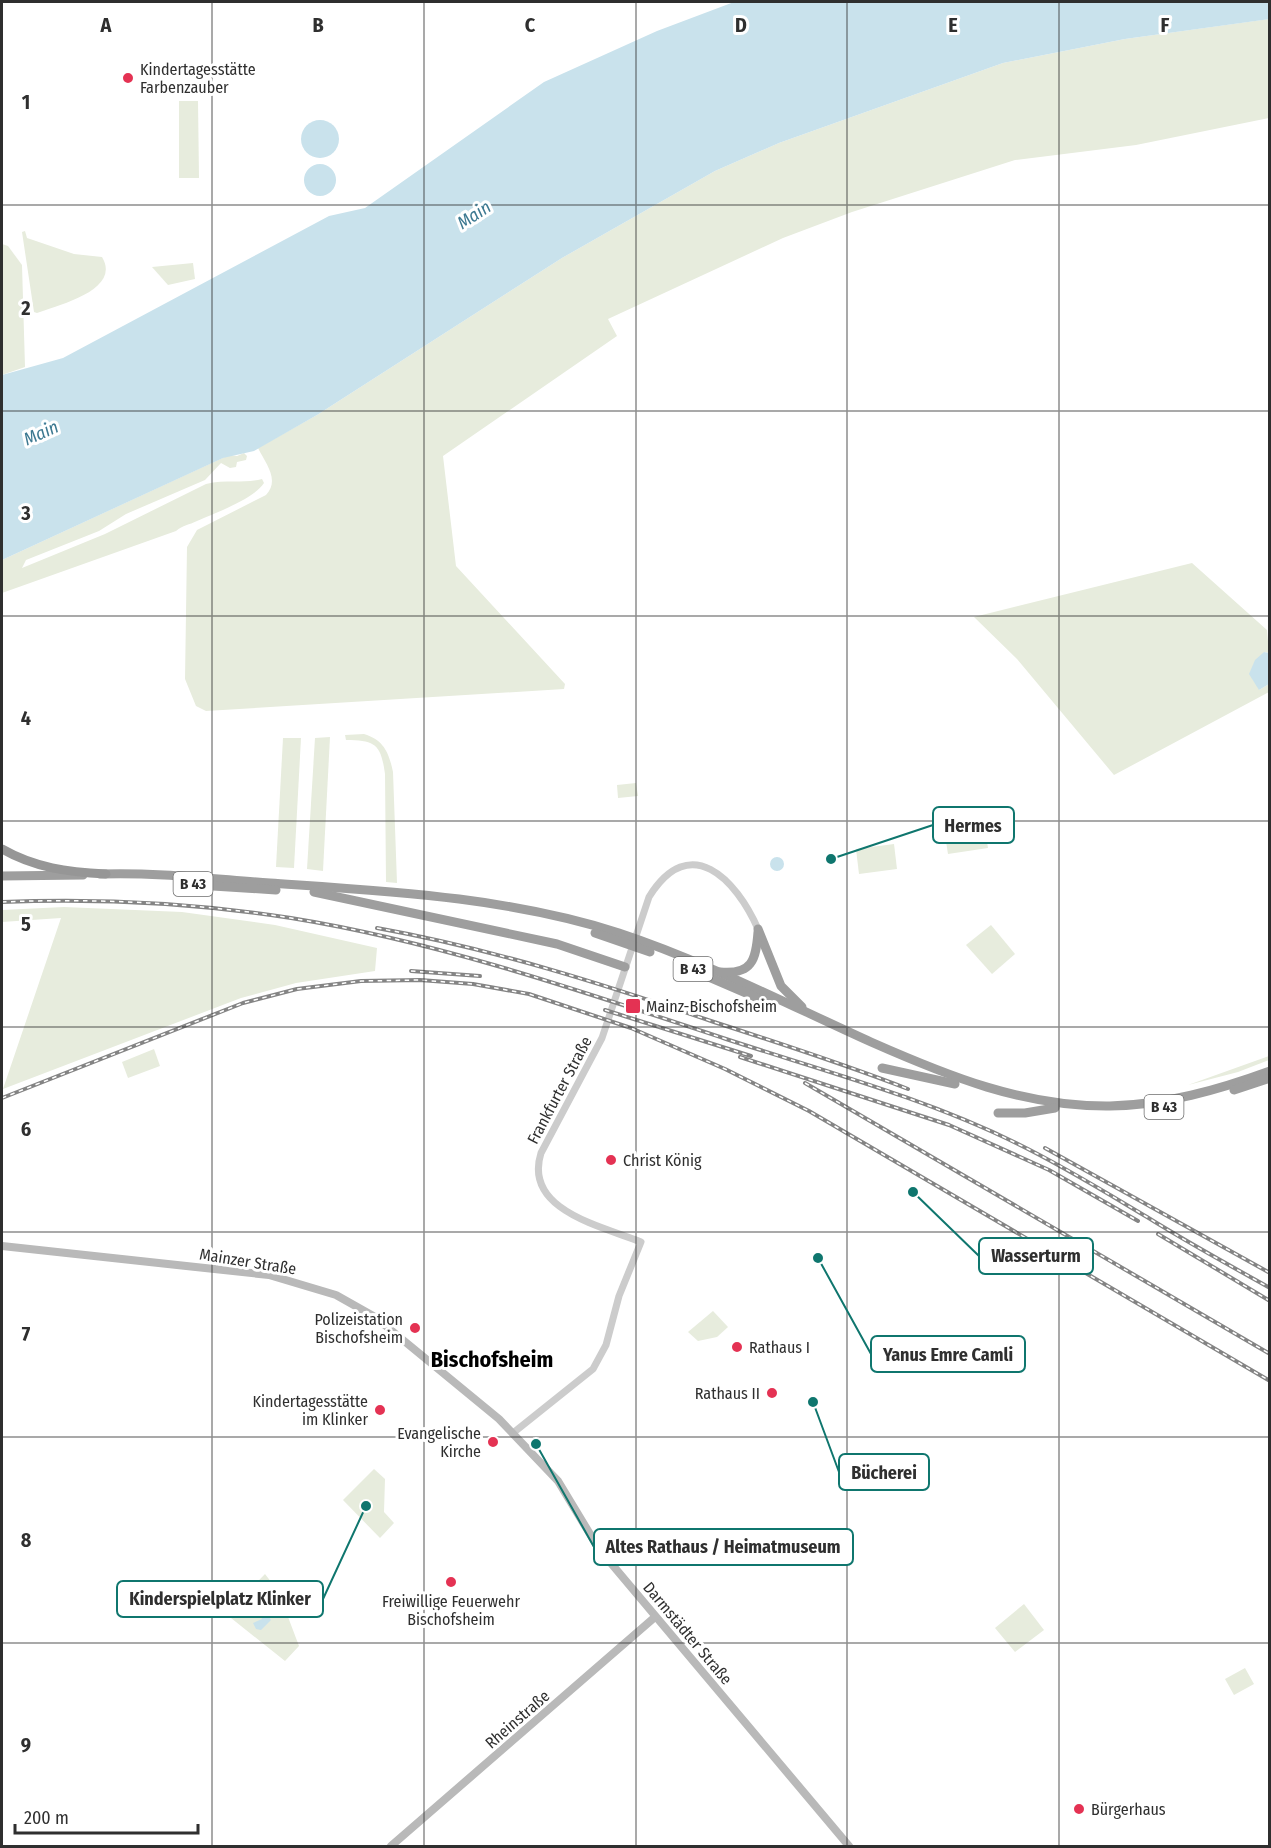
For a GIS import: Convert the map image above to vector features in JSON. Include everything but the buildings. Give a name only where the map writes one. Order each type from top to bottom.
[{"type":"highway","points":[[2,849],[28,862],[54,870],[106,874]]},
{"type":"highway","name":"B 43","points":[[2,876],[106,874],[294,885],[509,907],[618,933],[700,966],[964,1082],[1005,1093],[1071,1104],[1131,1105],[1171,1100],[1214,1090],[1269,1071]]},
{"type":"highway","name":"B 43","points":[[72,876],[314,892],[495,911],[584,929],[689,968],[955,1084],[1007,1100],[1054,1108],[1105,1112],[1160,1107],[1214,1096],[1269,1078]]},
{"type":"highway","points":[[314,892],[557,944],[625,966]]},
{"type":"highway","points":[[700,966],[729,973],[744,970],[754,959],[758,929]]},
{"type":"highway","points":[[758,929],[781,986],[794,1001],[819,1019]]},
{"type":"highway","points":[[882,1068],[955,1084]]},
{"type":"highway","points":[[998,1113],[1025,1113],[1054,1108]]},
{"type":"main road","name":"Mainzer Straße","points":[[2,1246],[242,1271],[312,1286],[336,1295],[375,1317],[513,1433]]},
{"type":"main road","name":"Darmstädter Straße","points":[[513,1433],[564,1489],[596,1544],[849,1846]]},
{"type":"main road","name":"Rheinstraße","points":[[394,1844],[656,1617]]},
{"type":"street","points":[[625,966],[654,889],[676,869],[702,866],[724,877],[747,907],[758,929]]},
{"type":"street","name":"Frankfurter Straße","points":[[513,1433],[593,1369],[606,1345],[619,1296],[641,1242],[554,1204],[543,1192],[537,1176],[540,1153],[606,1029],[625,966]]},
{"type":"shaded area","points":[[1269,19],[1269,118],[1136,145],[1015,160],[852,212],[783,238],[608,319],[617,336],[443,456],[456,566],[565,684],[564,689],[206,711],[196,706],[185,679],[187,547],[197,530],[266,495],[272,484],[272,478],[258,448],[317,415],[562,258],[715,171],[779,143],[1003,63],[1125,39]]},
{"type":"shaded area","points":[[179,101],[198,101],[199,178],[179,178]]},
{"type":"shaded area","points":[[25,231],[27,238],[74,254],[102,257],[106,269],[103,279],[85,294],[59,306],[34,312],[22,232]]},
{"type":"shaded area","points":[[2,244],[8,246],[22,265],[25,367],[2,375]]},
{"type":"shaded area","points":[[193,263],[195,279],[168,285],[152,267]]},
{"type":"shaded area","points":[[244,453],[247,456],[246,460],[237,462],[236,467],[230,468],[221,463],[205,480],[126,514],[99,531],[26,560],[22,568],[105,534],[206,484],[262,479],[264,483],[252,495],[176,531],[2,593],[2,560],[229,455],[237,456]]},
{"type":"shaded area","points":[[1192,563],[1267,630],[1269,653],[1264,652],[1259,690],[1269,684],[1269,692],[1114,775],[1017,659],[974,617]]},
{"type":"shaded area","points":[[364,734],[381,744],[390,759],[393,772],[397,883],[386,882],[385,774],[379,750],[364,741],[346,740],[345,735]]},
{"type":"shaded area","points":[[330,737],[323,871],[307,869],[315,738]]},
{"type":"shaded area","points":[[283,738],[301,738],[294,868],[276,867]]},
{"type":"shaded area","points":[[636,783],[638,796],[618,798],[617,785]]},
{"type":"shaded area","points":[[982,810],[988,848],[948,854],[942,816]]},
{"type":"shaded area","points":[[894,844],[897,869],[859,874],[856,849]]},
{"type":"shaded area","points":[[64,907],[182,912],[275,925],[377,948],[375,971],[296,983],[241,998],[3,1089],[61,918],[2,922],[2,910]]},
{"type":"shaded area","points":[[991,925],[1015,954],[992,974],[966,945]]},
{"type":"shaded area","points":[[154,1049],[160,1066],[128,1078],[122,1062]]},
{"type":"shaded area","points":[[1269,1056],[1269,1060],[1238,1072],[1188,1085]]},
{"type":"shaded area","points":[[713,1311],[728,1327],[717,1337],[698,1341],[688,1332]]},
{"type":"shaded area","points":[[374,1469],[385,1479],[384,1512],[394,1523],[380,1538],[343,1500]]},
{"type":"shaded area","points":[[265,1574],[278,1591],[294,1590],[297,1594],[285,1609],[299,1646],[285,1661],[226,1614]]},
{"type":"shaded area","points":[[1024,1604],[1044,1630],[1015,1652],[995,1628]]},
{"type":"shaded area","points":[[1245,1668],[1254,1684],[1234,1695],[1225,1679]]},
{"type":"water","name":"Main","points":[[734,2],[1269,2],[1270,19],[1125,39],[1003,63],[779,143],[715,171],[562,258],[317,415],[254,451],[223,458],[2,560],[2,375],[63,358],[329,216],[365,208],[544,82],[657,31]]},
{"type":"water","points":[[320,120],[333,126],[339,139],[333,152],[320,158],[307,152],[301,139],[307,126]]},
{"type":"water","points":[[320,164],[332,168],[336,180],[332,192],[320,196],[308,192],[304,180],[308,168]]},
{"type":"water","points":[[1264,652],[1269,653],[1269,684],[1259,690],[1249,674],[1255,660]]},
{"type":"water","points":[[774,857],[780,857],[784,864],[780,871],[774,871],[770,867],[770,861]]},
{"type":"water","points":[[263,1600],[268,1604],[266,1613],[271,1620],[261,1630],[256,1629],[253,1623],[262,1619],[256,1604]]},
{"type":"railway","points":[[2,902],[147,903],[255,913],[401,940],[511,970],[874,1086],[983,1128],[1068,1170],[1270,1288]]},
{"type":"railway","points":[[377,928],[463,946],[589,981],[811,1054],[908,1089]]},
{"type":"railway","points":[[411,971],[480,976]]},
{"type":"railway","points":[[2,1098],[243,1003],[297,989],[361,981],[420,980],[473,984],[529,994],[631,1028],[725,1069],[809,1111],[1270,1381]]},
{"type":"railway","points":[[605,1010],[751,1056]]},
{"type":"railway","points":[[740,1057],[949,1125],[1049,1170],[1138,1221]]},
{"type":"railway","points":[[805,1083],[1270,1354]]},
{"type":"railway","points":[[1045,1148],[1270,1273]]},
{"type":"railway","points":[[1158,1234],[1270,1301]]},
{"type":"place","name":"Kindertagesstätte Farbenzauber","points":[[128,78]]},
{"type":"place","name":"Hermes","points":[[831,859]]},
{"type":"place","name":"Mainz-Bischofsheim","points":[[633,1006]]},
{"type":"place","name":"Christ König","points":[[611,1160]]},
{"type":"place","name":"Wasserturm","points":[[913,1192]]},
{"type":"place","name":"Yanus Emre Camli","points":[[818,1258]]},
{"type":"place","name":"Polizeistation Bischofsheim","points":[[415,1328]]},
{"type":"place","name":"Rathaus I","points":[[737,1347]]},
{"type":"place","name":"Rathaus II","points":[[772,1393]]},
{"type":"place","name":"Bücherei","points":[[813,1402]]},
{"type":"place","name":"Kindertagesstätte im Klinker","points":[[380,1410]]},
{"type":"place","name":"Evangelische Kirche","points":[[493,1442]]},
{"type":"place","name":"Altes Rathaus / Heimatmuseum","points":[[536,1444]]},
{"type":"place","name":"Kinderspielplatz Klinker","points":[[366,1506]]},
{"type":"place","name":"Freiwillige Feuerwehr Bischofsheim","points":[[451,1582]]},
{"type":"place","name":"Bürgerhaus","points":[[1079,1809]]},
{"type":"district","name":"Bischofsheim","points":[[492,1359]]}]
